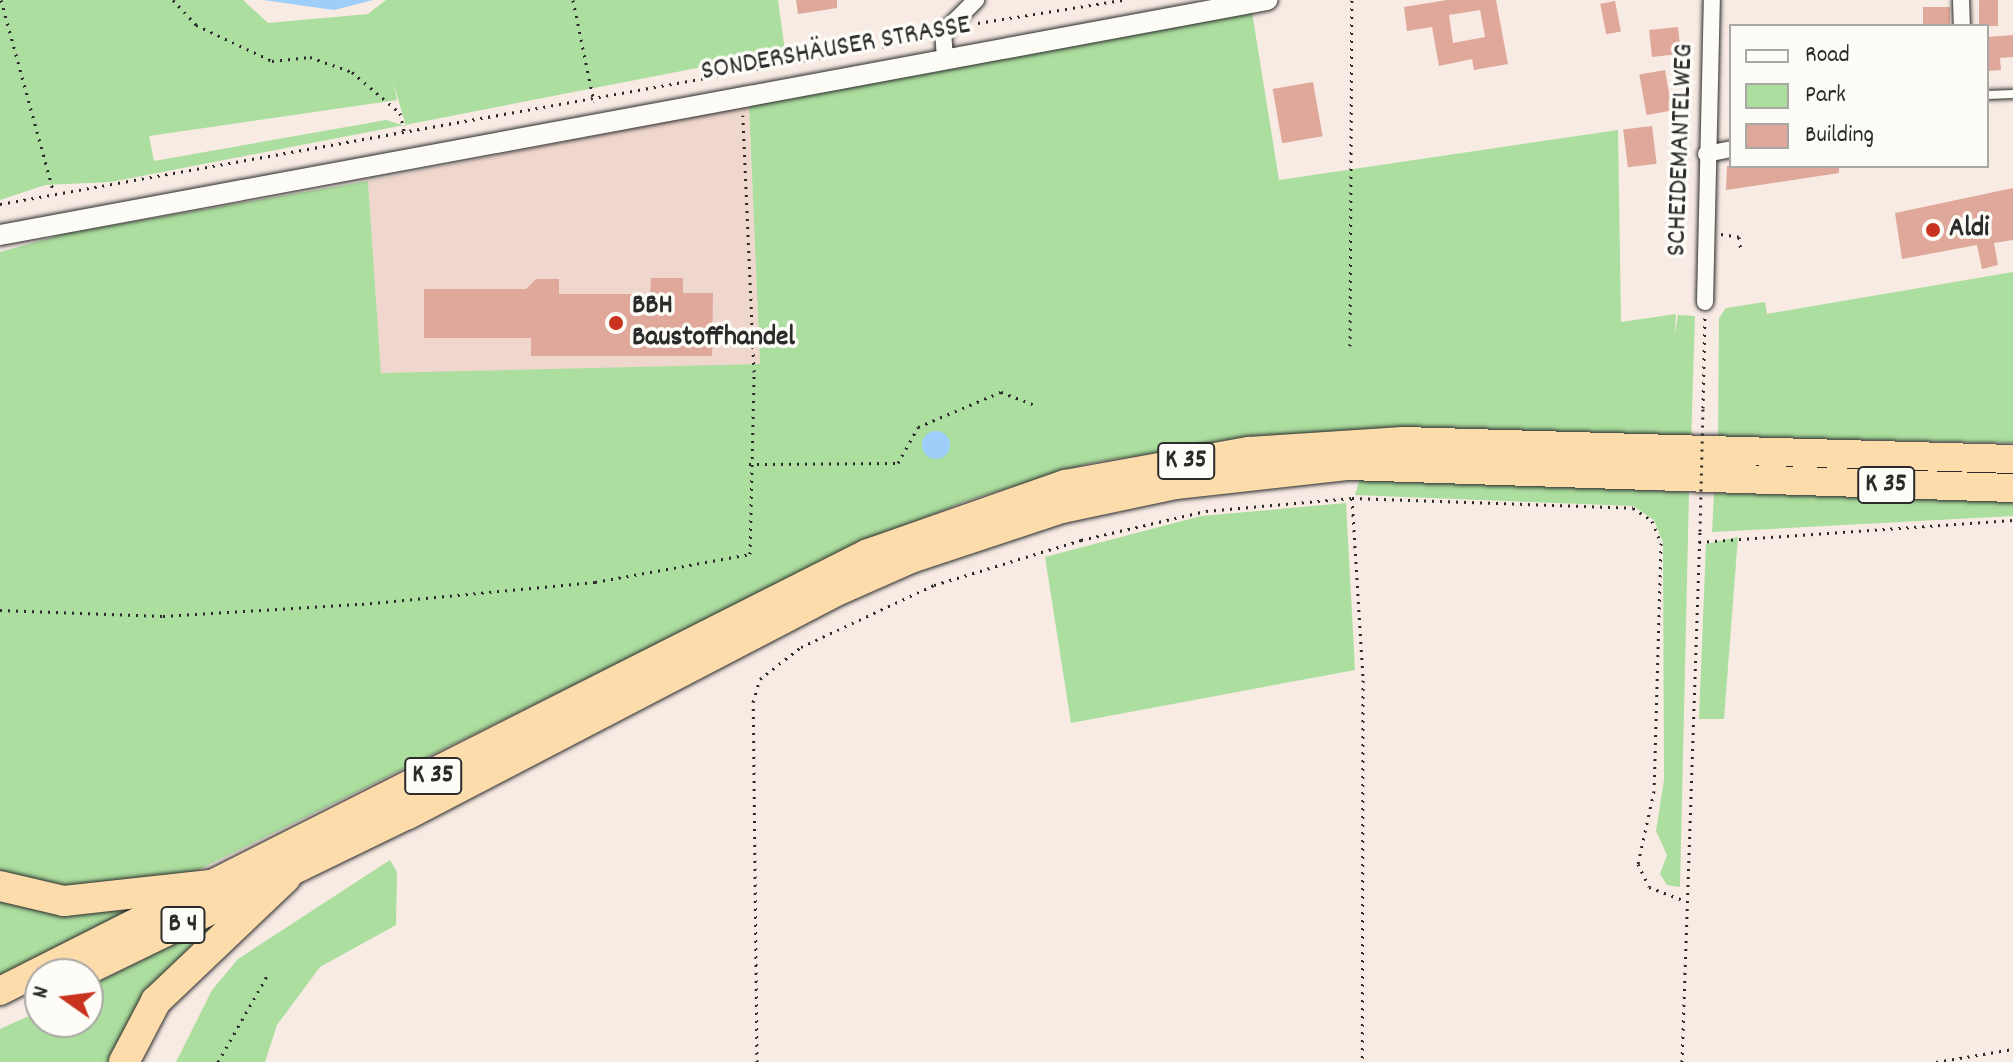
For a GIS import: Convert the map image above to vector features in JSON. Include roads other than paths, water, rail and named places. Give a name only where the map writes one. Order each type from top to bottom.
[{"type":"highway","name":"K 35","points":[[217,884],[868,553],[1065,484],[1249,451],[1345,442],[2013,488]]},
{"type":"highway","name":"K 35","points":[[286,877],[832,594],[911,559],[1062,509],[1176,485],[1349,466],[1762,470],[2013,459]]},
{"type":"highway","name":"B 4","points":[[104,963],[286,877]]},
{"type":"highway","points":[[124,1062],[156,1001],[191,961],[286,877]]},
{"type":"highway","name":"B 4","points":[[0,991],[217,884]]},
{"type":"highway","points":[[0,886],[64,901],[217,884]]},
{"type":"highway","points":[[0,1012],[24,1001]]},
{"type":"street","points":[[945,59],[943,33],[976,0]]},
{"type":"street","name":"SONDERSHÄUSER STRASSE","points":[[0,235],[628,116],[1267,0]]},
{"type":"street","name":"SCHEIDEMANTELWEG","points":[[1705,302],[1706,154],[1712,0]]},
{"type":"street","points":[[1961,0],[1962,24]]},
{"type":"street","points":[[1706,154],[1729,149]]},
{"type":"lane","points":[[1989,95],[2013,94]]},
{"type":"water","points":[[263,0],[373,0],[334,10]]},
{"type":"water","points":[[936,431],[946,435],[950,445],[946,455],[936,459],[926,455],[922,445],[926,435]]},
{"type":"place","name":"Aldi","points":[[1933,230]]},
{"type":"place","name":"BBH Baustoffhandel","points":[[616,323]]}]
